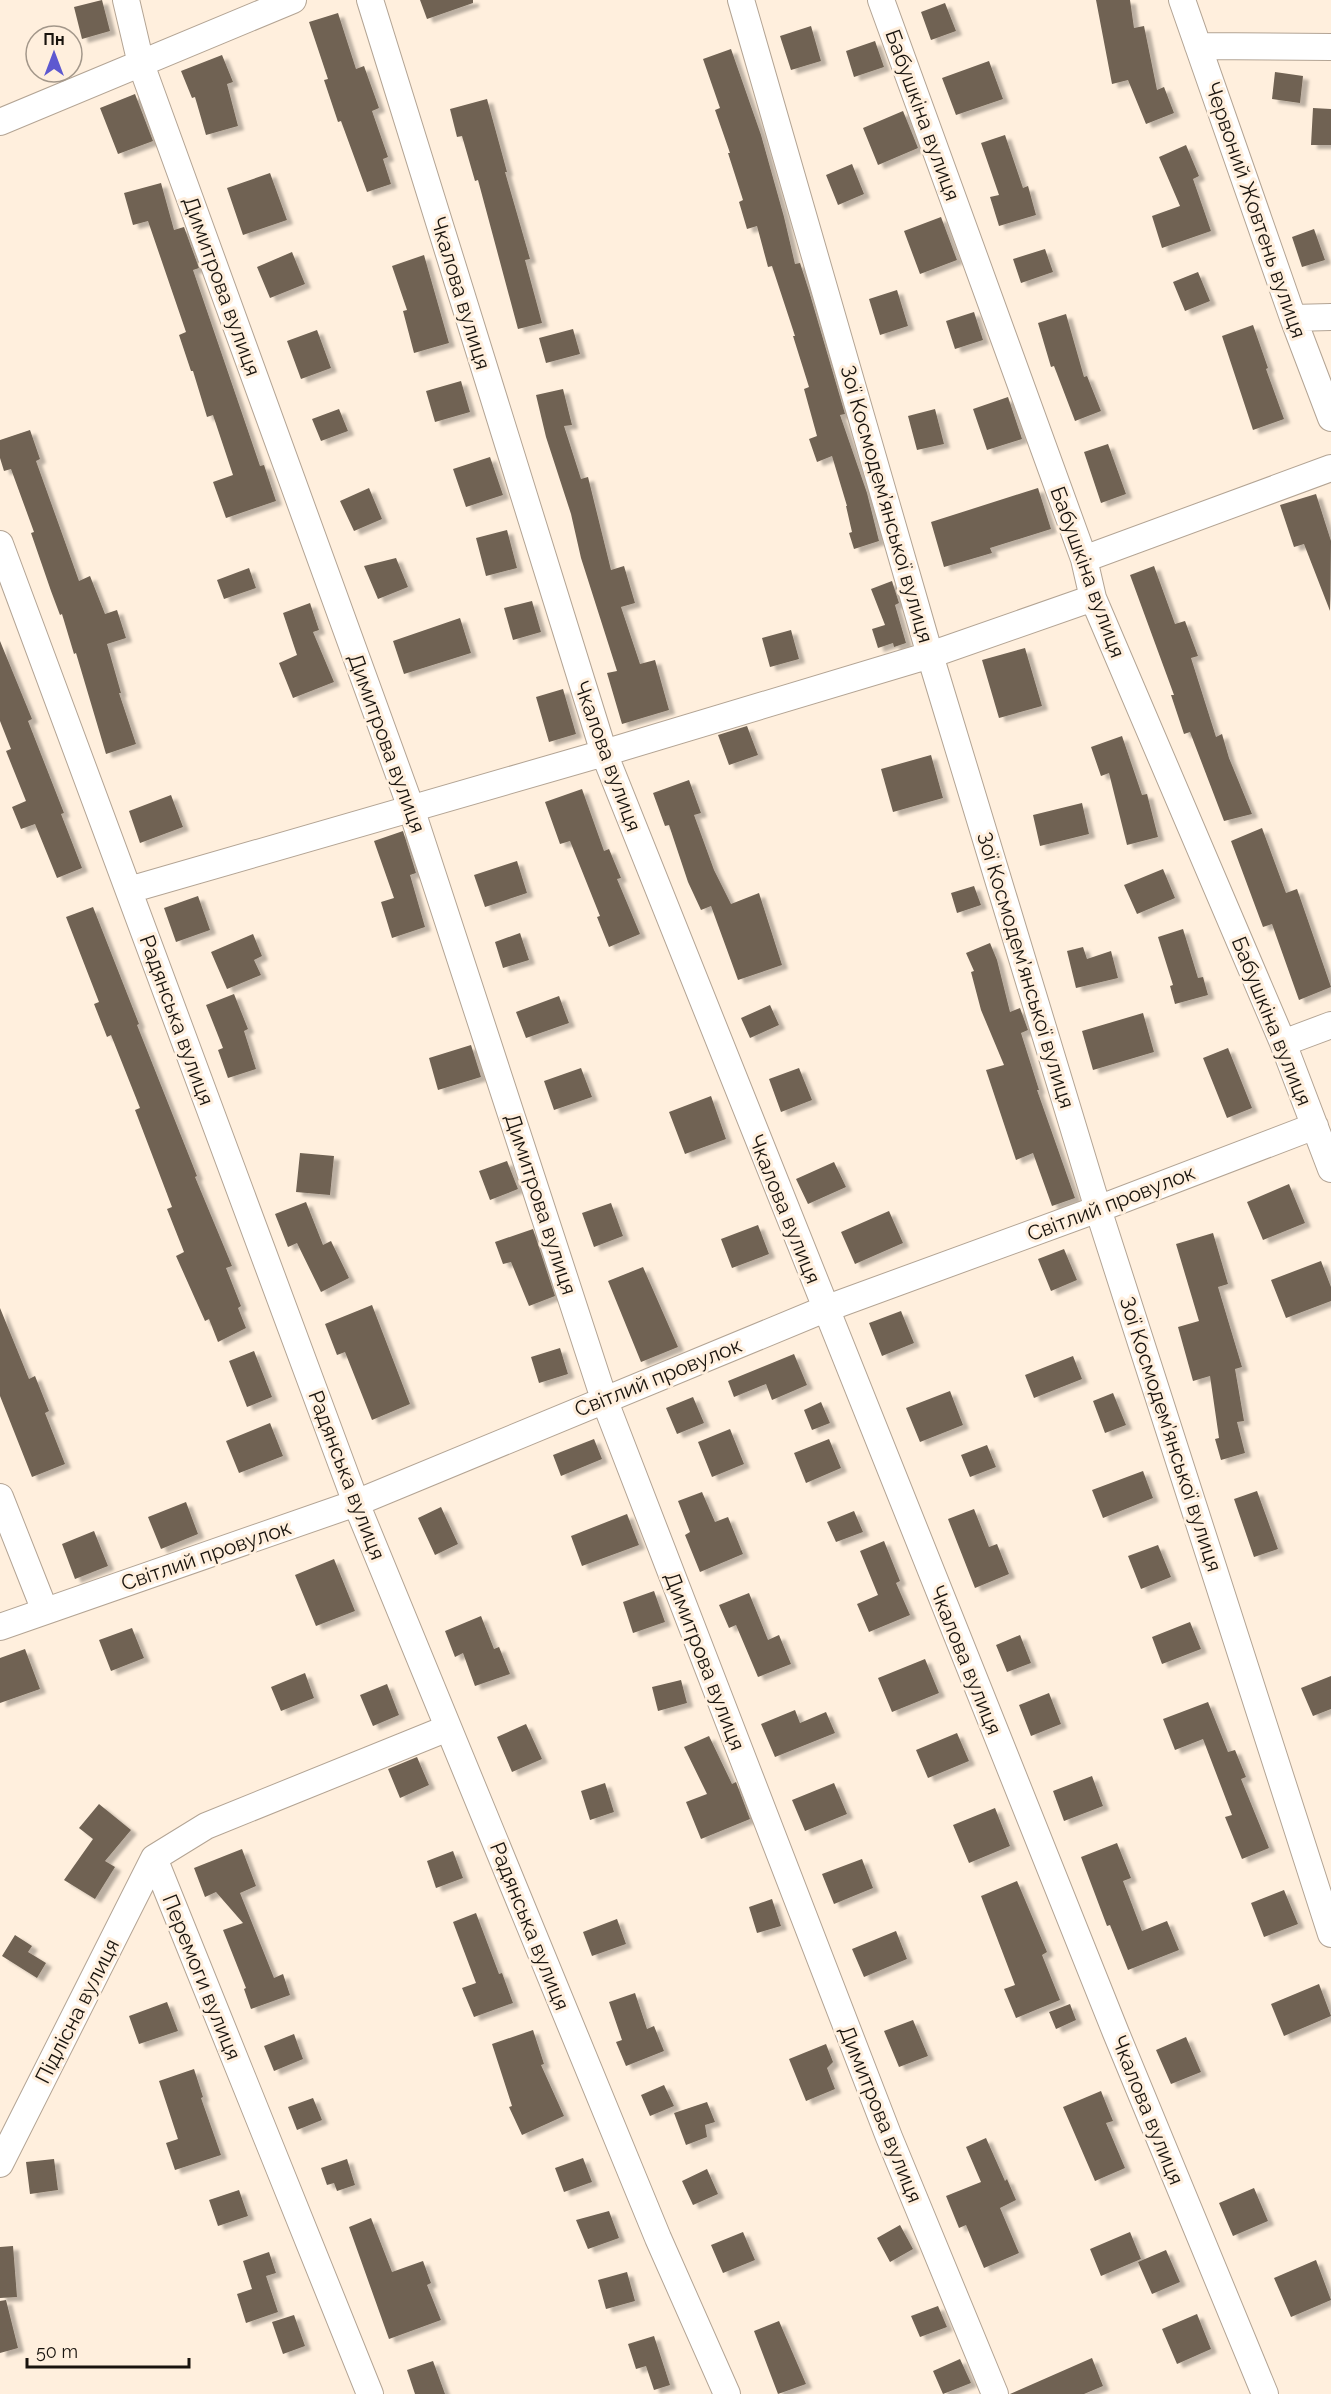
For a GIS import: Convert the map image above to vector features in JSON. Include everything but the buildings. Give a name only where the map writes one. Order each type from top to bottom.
[{"type":"street","name":"Димитрова вулиця","points":[[126,0],[141,64],[411,808],[604,1399],[889,2137],[995,2394]]},
{"type":"street","points":[[0,122],[293,0]]},
{"type":"street","name":"Чкалова вулиця","points":[[370,0],[604,753],[1116,2033],[1265,2394]]},
{"type":"street","name":"Зої Космодем’янської вулиця","points":[[741,0],[930,655],[1098,1209],[1331,1934]]},
{"type":"street","name":"Бабушкіна вулиця","points":[[881,0],[1084,559],[1093,598],[1283,1043],[1331,1169]]},
{"type":"street","name":"Червоний Жовтень вулиця","points":[[1182,0],[1293,318],[1331,418]]},
{"type":"street","points":[[1198,46],[1331,47]]},
{"type":"street","points":[[1293,318],[1331,317]]},
{"type":"street","points":[[1084,559],[1331,468]]},
{"type":"street","name":"Радянська вулиця","points":[[0,544],[356,1503],[658,2238],[727,2394]]},
{"type":"street","points":[[129,890],[604,753],[930,655],[1093,598]]},
{"type":"street","points":[[1283,1043],[1331,1025]]},
{"type":"street","name":"Світлий провулок","points":[[0,1627],[356,1503],[825,1309],[1098,1209],[1315,1126]]},
{"type":"street","points":[[0,1497],[45,1611]]},
{"type":"street","points":[[154,1858],[206,1826],[448,1728]]},
{"type":"street","name":"Підлісна вулиця","points":[[0,2164],[154,1858]]},
{"type":"street","name":"Перемоги вулиця","points":[[154,1858],[370,2394]]}]
